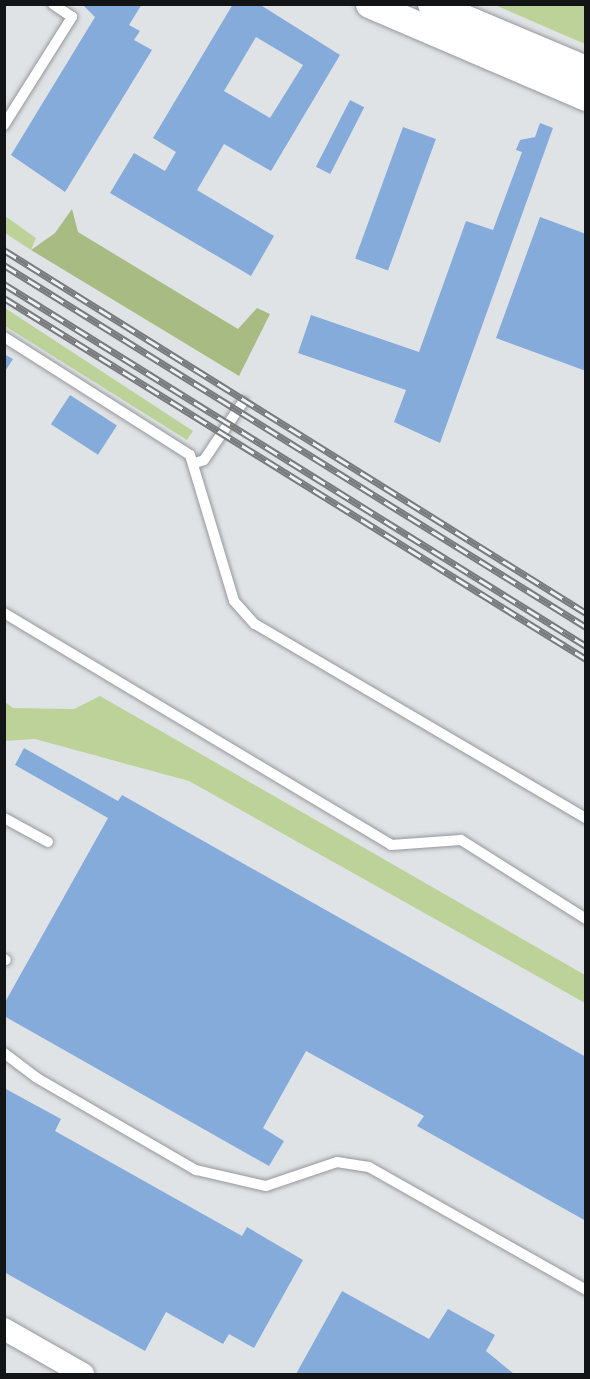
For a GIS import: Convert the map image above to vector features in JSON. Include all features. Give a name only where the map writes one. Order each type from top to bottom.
[{"type":"street","points":[[369,4],[585,97]]},
{"type":"street","points":[[430,4],[585,69]]},
{"type":"street","points":[[4,1329],[83,1374]]},
{"type":"lane","points":[[4,125],[72,17],[53,4]]},
{"type":"lane","points":[[4,337],[195,463],[234,601],[243,614],[585,818]]},
{"type":"lane","points":[[195,463],[204,460],[243,402]]},
{"type":"lane","points":[[4,613],[391,846],[461,840],[585,919]]},
{"type":"lane","points":[[4,818],[48,842]]},
{"type":"lane","points":[[4,1053],[37,1078],[196,1170],[266,1186],[337,1162],[369,1167],[585,1290]]},
{"type":"green space","points":[[495,5],[585,5],[585,44]]},
{"type":"green space","points":[[72,209],[78,232],[238,329],[257,308],[270,314],[239,376],[31,250],[55,233]]},
{"type":"green space","points":[[5,216],[36,238],[31,250],[5,233]]},
{"type":"green space","points":[[5,308],[193,431],[187,440],[5,326]]},
{"type":"green space","points":[[100,696],[585,975],[585,1003],[189,781],[35,739],[5,741],[5,702],[13,708],[74,709]]},
{"type":"building","points":[[82,4],[142,4],[129,25],[140,31],[134,40],[152,50],[65,192],[11,155],[95,17]]},
{"type":"building","points":[[233,4],[259,4],[340,55],[271,171],[224,144],[197,190],[274,236],[251,276],[110,193],[134,153],[165,171],[176,152],[153,138]],"holes":[[[256,37],[303,65],[270,118],[224,91]]]},
{"type":"building","points":[[350,100],[364,107],[330,174],[316,167]]},
{"type":"building","points":[[540,123],[553,128],[440,443],[394,422],[406,390],[298,353],[311,315],[419,352],[466,221],[493,230],[522,152],[516,150],[520,140],[535,137]]},
{"type":"building","points":[[403,127],[436,139],[388,271],[355,259]]},
{"type":"building","points":[[540,217],[586,234],[586,371],[496,338]]},
{"type":"building","points":[[4,354],[13,359],[4,373]]},
{"type":"building","points":[[70,395],[117,425],[98,455],[51,424]]},
{"type":"building","points":[[24,748],[118,801],[122,795],[586,1057],[586,1221],[417,1126],[424,1116],[306,1051],[263,1128],[284,1141],[269,1166],[4,1016],[4,1004],[108,818],[15,765]]},
{"type":"building","points":[[4,1088],[61,1119],[55,1131],[242,1236],[247,1227],[303,1260],[254,1348],[229,1334],[223,1344],[166,1312],[145,1351],[4,1272]]},
{"type":"building","points":[[342,1291],[429,1339],[448,1309],[495,1335],[486,1351],[514,1374],[296,1374]]},
{"type":"railway","points":[[4,250],[586,613]]},
{"type":"railway","points":[[4,265],[586,627]]},
{"type":"railway","points":[[4,284],[586,646]]},
{"type":"railway","points":[[4,298],[586,659]]}]
